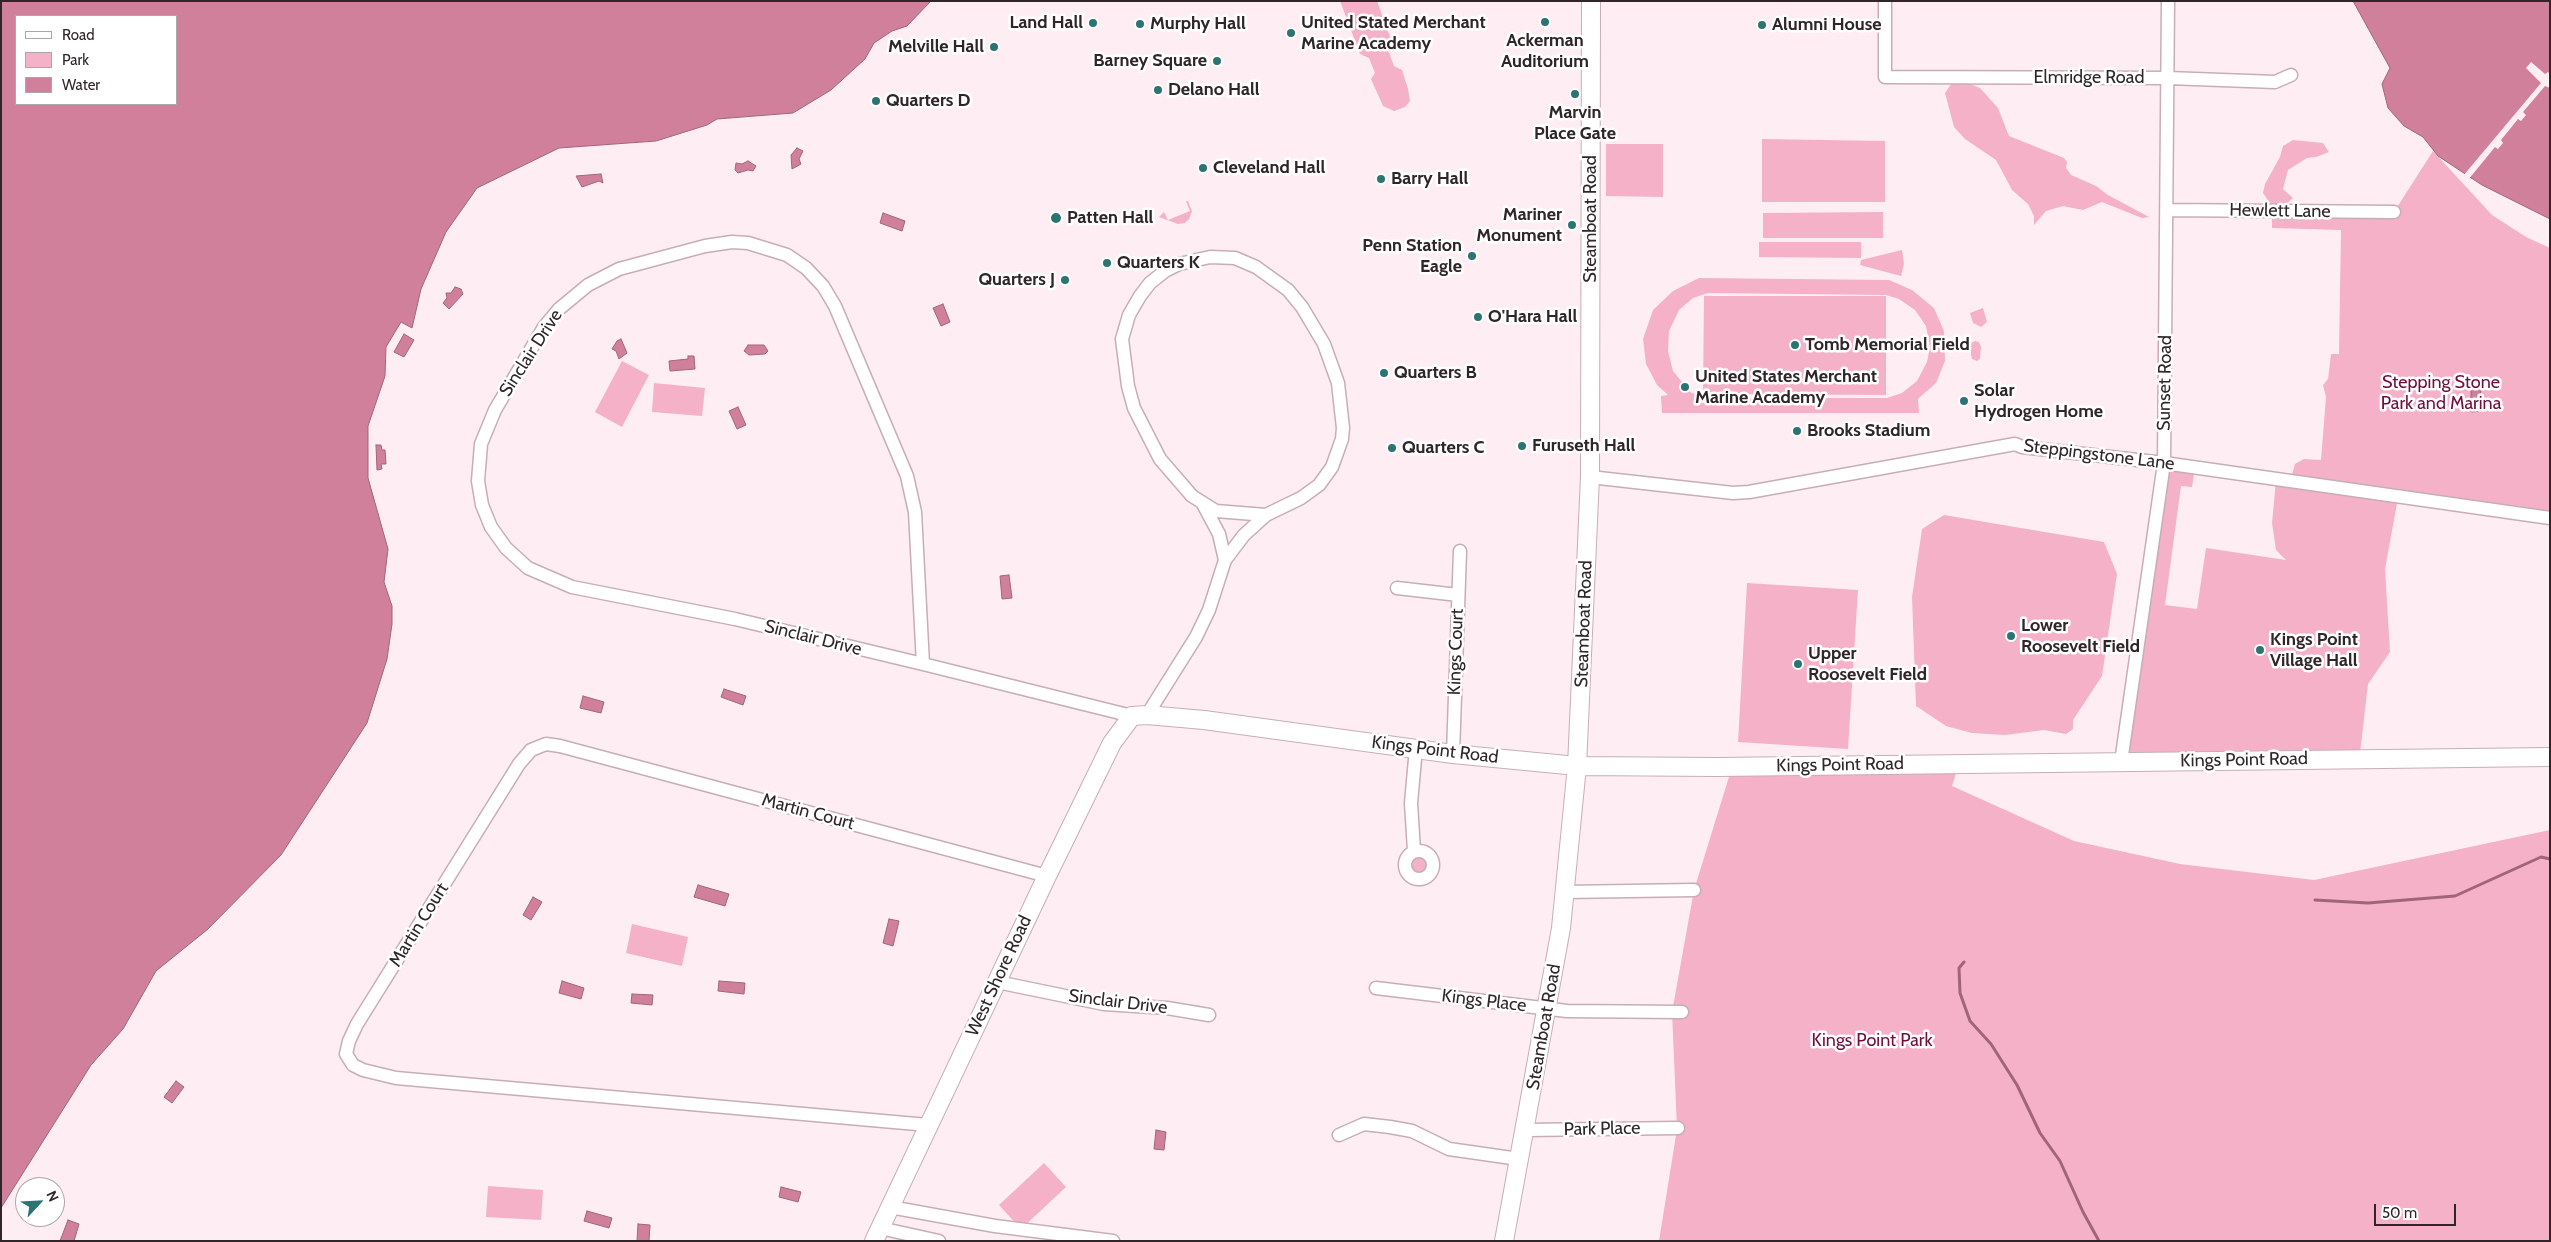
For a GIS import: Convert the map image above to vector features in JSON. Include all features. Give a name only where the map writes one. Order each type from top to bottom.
[{"type":"main road","name":"Steamboat Road","points":[[1504,1241],[1548,1009],[1565,892],[1577,766],[1590,477],[1591,1]]},
{"type":"main road","name":"Kings Point Road","points":[[1140,715],[1453,754],[1577,766],[1717,767],[2550,757]]},
{"type":"main road","name":"West Shore Road","points":[[877,1234],[1112,743],[1140,715]]},
{"type":"street","name":"Elmridge Road","points":[[1885,1],[1885,77],[2168,78],[2275,82],[2291,75]]},
{"type":"street","name":"Sunset Road","points":[[2121,762],[2164,463],[2168,1]]},
{"type":"street","name":"Hewlett Lane","points":[[2167,210],[2394,212]]},
{"type":"street","name":"Sinclair Drive","points":[[923,664],[915,512],[907,476],[835,306],[823,286],[806,268],[787,254],[765,247],[732,242],[705,246],[620,269],[588,285],[559,309],[544,328],[495,410],[481,444],[478,481],[482,505],[492,527],[506,548],[528,568],[572,586],[735,619],[923,664],[1140,715]]},
{"type":"street","points":[[1140,715],[1196,637],[1209,610],[1224,560],[1244,534],[1266,515],[1302,498],[1319,485],[1332,467],[1342,439],[1342,402],[1338,383],[1324,344],[1302,307],[1288,290],[1271,276],[1235,258],[1210,257],[1191,260],[1165,271],[1150,283],[1129,315],[1122,339],[1128,386],[1147,436],[1160,459],[1179,484],[1203,504],[1216,511],[1266,515]]},
{"type":"street","name":"Steppingstone Lane","points":[[1590,477],[1733,493],[1749,492],[2015,444],[2022,447],[2164,463],[2550,518]]},
{"type":"street","points":[[1203,504],[1219,534],[1224,560]]},
{"type":"street","name":"Kings Court","points":[[1453,754],[1460,551]]},
{"type":"street","points":[[1397,588],[1458,595]]},
{"type":"street","name":"Martin Court","points":[[928,1125],[390,1077],[363,1070],[353,1065],[346,1054],[349,1041],[357,1024],[519,764],[531,750],[546,744],[560,746],[1047,876]]},
{"type":"street","points":[[1414,851],[1410,811],[1416,748]]},
{"type":"street","points":[[1565,892],[1694,890]]},
{"type":"street","name":"Sinclair Drive","points":[[997,982],[1104,1004],[1167,1008],[1209,1015]]},
{"type":"street","name":"Kings Place","points":[[1376,988],[1581,1012],[1682,1012]]},
{"type":"street","points":[[1339,1135],[1364,1124],[1390,1126],[1412,1131],[1449,1149],[1519,1159]]},
{"type":"street","name":"Park Place","points":[[1526,1130],[1678,1128]]},
{"type":"street","points":[[890,1207],[995,1226],[1113,1241]]},
{"type":"street","points":[[877,1234],[939,1241]]},
{"type":"green space","points":[[1340,1],[1377,1],[1392,42],[1388,50],[1394,66],[1402,70],[1408,89],[1410,101],[1405,107],[1394,111],[1383,106],[1371,79],[1375,73],[1369,58],[1360,54]]},
{"type":"green space","points":[[1966,82],[1980,88],[1998,108],[2009,136],[2064,158],[2067,162],[2066,168],[2071,175],[2096,186],[2108,195],[2149,217],[2142,218],[2102,202],[2083,210],[2063,206],[2046,211],[2034,225],[2034,216],[2028,204],[2012,190],[1996,160],[1965,139],[1954,127],[1945,93],[1952,83]]},
{"type":"green space","points":[[1762,139],[1885,141],[1885,202],[1762,202]]},
{"type":"green space","points":[[2293,140],[2323,143],[2329,152],[2307,158],[2288,170],[2283,189],[2293,198],[2284,206],[2271,205],[2263,193],[2265,184],[2280,157],[2283,146]]},
{"type":"green space","points":[[1606,144],[1663,144],[1663,197],[1606,196]]},
{"type":"green space","name":"Stepping Stone Park and Marina","points":[[2433,151],[2492,215],[2526,237],[2550,248],[2550,518],[2398,498],[2385,569],[2390,652],[2368,684],[2359,762],[2121,761],[2164,463],[2201,469],[2200,475],[2194,474],[2192,487],[2181,486],[2165,605],[2197,609],[2206,548],[2286,560],[2276,550],[2272,523],[2276,480],[2290,482],[2295,464],[2304,459],[2321,460],[2326,397],[2323,385],[2328,379],[2331,354],[2339,354],[2341,230],[2272,228],[2272,211],[2394,212]]},
{"type":"green space","points":[[1186,201],[1188,201],[1192,211],[1185,223],[1178,224],[1159,217],[1164,212],[1168,220],[1190,211]]},
{"type":"green space","points":[[1883,212],[1883,238],[1763,238],[1763,213]]},
{"type":"green space","points":[[1759,242],[1861,242],[1861,258],[1759,257]]},
{"type":"green space","points":[[1902,250],[1904,264],[1901,276],[1860,265],[1861,260]]},
{"type":"green space","points":[[1699,278],[1889,280],[1912,290],[1934,308],[1944,331],[1945,361],[1936,383],[1918,399],[1919,413],[1662,413],[1661,396],[1668,395],[1657,385],[1646,364],[1643,339],[1653,310],[1673,291]],"holes":[[[1708,293],[1886,295],[1899,299],[1915,310],[1926,326],[1930,347],[1927,362],[1917,381],[1902,393],[1887,398],[1705,398],[1690,392],[1673,371],[1668,351],[1669,331],[1679,310],[1693,298]]]},
{"type":"green space","name":"Tomb Memorial Field","points":[[1704,296],[1886,296],[1886,395],[1703,394]]},
{"type":"green space","points":[[1983,308],[1987,322],[1981,327],[1973,323],[1970,313]]},
{"type":"green space","points":[[1979,342],[1981,347],[1980,359],[1977,361],[1972,359],[1971,355],[1971,343]]},
{"type":"green space","points":[[622,361],[649,375],[622,427],[595,412]]},
{"type":"green space","points":[[654,383],[705,388],[702,416],[652,412]]},
{"type":"green space","name":"Lower Roosevelt Field","points":[[1944,515],[2104,542],[2117,574],[2102,676],[2073,720],[2073,729],[2066,734],[2044,730],[2005,735],[1972,733],[1946,726],[1916,706],[1912,597],[1922,529]]},
{"type":"green space","name":"Upper Roosevelt Field","points":[[1747,583],[1858,590],[1848,749],[1738,742]]},
{"type":"green space","name":"Kings Point Park","points":[[1959,764],[1952,786],[2074,841],[2180,864],[2314,880],[2550,830],[2550,1241],[1659,1241],[1677,1129],[1672,1012],[1694,890],[1732,767]]},
{"type":"green space","points":[[1415,855],[1423,855],[1429,861],[1429,869],[1423,875],[1415,875],[1409,869],[1409,861]]},
{"type":"green space","points":[[632,924],[688,937],[682,966],[626,953]]},
{"type":"green space","points":[[1044,1163],[1066,1187],[1021,1229],[999,1205]]},
{"type":"green space","points":[[488,1186],[543,1190],[541,1220],[486,1217]]},
{"type":"water","points":[[1,1],[931,1],[907,26],[892,31],[874,43],[865,59],[831,90],[793,113],[717,119],[707,125],[656,141],[559,148],[477,188],[446,232],[421,289],[412,328],[401,322],[386,347],[385,376],[368,426],[368,478],[388,549],[384,582],[392,606],[392,624],[387,659],[367,723],[281,855],[208,929],[156,971],[123,1029],[91,1065],[21,1177],[15,1177],[15,1186],[1,1208]]},
{"type":"water","points":[[2353,1],[2550,1],[2550,219],[2482,185],[2438,156],[2423,137],[2404,126],[2388,108],[2382,84],[2390,68]]},
{"type":"water","points":[[797,148],[803,151],[799,159],[801,164],[792,169],[791,155]]},
{"type":"water","points":[[748,161],[756,166],[753,171],[748,170],[738,173],[735,170],[736,163],[742,164]]},
{"type":"water","points":[[601,174],[603,183],[599,181],[582,187],[576,176]]},
{"type":"water","points":[[883,213],[905,221],[902,231],[880,223]]},
{"type":"water","points":[[455,287],[461,289],[463,294],[449,309],[443,303],[447,298],[446,293],[451,293]]},
{"type":"water","points":[[943,304],[950,322],[941,326],[933,308]]},
{"type":"water","points":[[404,334],[414,340],[404,357],[394,352]]},
{"type":"water","points":[[621,339],[627,353],[619,359],[616,351],[612,349],[617,341]]},
{"type":"water","points":[[748,345],[764,345],[768,351],[765,354],[749,355],[744,351]]},
{"type":"water","points":[[688,356],[694,356],[695,369],[670,371],[669,361],[688,359]]},
{"type":"water","points":[[2476,387],[2481,391],[2479,398],[2482,406],[2478,411],[2472,412],[2467,409],[2466,403],[2471,397],[2471,390]]},
{"type":"water","points":[[738,407],[746,425],[737,429],[729,411]]},
{"type":"water","points":[[376,445],[381,445],[382,450],[385,450],[386,464],[381,464],[382,469],[377,470]]},
{"type":"water","points":[[1009,575],[1012,598],[1002,599],[1000,576]]},
{"type":"water","points":[[724,689],[746,696],[743,705],[721,697]]},
{"type":"water","points":[[583,696],[604,702],[601,713],[580,708]]},
{"type":"water","points":[[698,885],[729,894],[725,906],[694,897]]},
{"type":"water","points":[[533,897],[542,902],[531,920],[523,915]]},
{"type":"water","points":[[889,919],[899,921],[893,946],[883,943]]},
{"type":"water","points":[[562,981],[584,988],[581,999],[559,993]]},
{"type":"water","points":[[719,981],[745,983],[744,994],[718,991]]},
{"type":"water","points":[[632,994],[653,995],[652,1005],[631,1003]]},
{"type":"water","points":[[176,1081],[184,1087],[172,1103],[164,1097]]},
{"type":"water","points":[[1156,1130],[1166,1132],[1164,1150],[1154,1149]]},
{"type":"water","points":[[781,1187],[801,1192],[798,1202],[779,1197]]},
{"type":"water","points":[[587,1211],[612,1218],[609,1228],[584,1221]]},
{"type":"water","points":[[68,1220],[79,1224],[74,1241],[60,1241]]},
{"type":"water","points":[[638,1224],[650,1225],[649,1241],[637,1241]]},
{"type":"pier","points":[[2531,62],[2545,74],[2548,72],[2550,74],[2550,88],[2545,86],[2523,112],[2526,115],[2521,121],[2518,119],[2501,140],[2503,143],[2498,149],[2495,147],[2468,180],[2463,176],[2541,83],[2526,68]]},
{"type":"waterway","points":[[2315,900],[2368,903],[2455,896],[2541,857],[2550,859]]},
{"type":"waterway","points":[[1964,962],[1959,968],[1960,993],[1970,1021],[1991,1044],[2017,1085],[2040,1133],[2060,1161],[2083,1212],[2099,1241]]},
{"type":"place","name":"Ackerman Auditorium","points":[[1545,22]]},
{"type":"place","name":"Land Hall","points":[[1093,23]]},
{"type":"place","name":"Murphy Hall","points":[[1140,24]]},
{"type":"place","name":"Alumni House","points":[[1762,25]]},
{"type":"place","name":"United Stated Merchant Marine Academy","points":[[1291,33]]},
{"type":"place","name":"Melville Hall","points":[[994,47]]},
{"type":"place","name":"Barney Square","points":[[1217,61]]},
{"type":"place","name":"Delano Hall","points":[[1158,90]]},
{"type":"place","name":"Marvin Place Gate","points":[[1575,94]]},
{"type":"place","name":"Quarters D","points":[[876,101]]},
{"type":"place","name":"Cleveland Hall","points":[[1203,168]]},
{"type":"place","name":"Barry Hall","points":[[1381,179]]},
{"type":"place","name":"Patten Hall","points":[[1056,218]]},
{"type":"place","name":"Mariner Monument","points":[[1572,225]]},
{"type":"place","name":"Penn Station Eagle","points":[[1472,256]]},
{"type":"place","name":"Quarters K","points":[[1107,263]]},
{"type":"place","name":"Quarters J","points":[[1065,280]]},
{"type":"place","name":"O'Hara Hall","points":[[1478,317]]},
{"type":"place","name":"Tomb Memorial Field","points":[[1795,345]]},
{"type":"place","name":"Quarters B","points":[[1384,373]]},
{"type":"place","name":"United States Merchant Marine Academy","points":[[1685,387]]},
{"type":"place","name":"Solar Hydrogen Home","points":[[1964,401]]},
{"type":"place","name":"Brooks Stadium","points":[[1797,431]]},
{"type":"place","name":"Furuseth Hall","points":[[1522,446]]},
{"type":"place","name":"Quarters C","points":[[1392,448]]},
{"type":"place","name":"Lower Roosevelt Field","points":[[2011,636]]},
{"type":"place","name":"Kings Point Village Hall","points":[[2260,650]]},
{"type":"place","name":"Upper Roosevelt Field","points":[[1798,664]]}]
